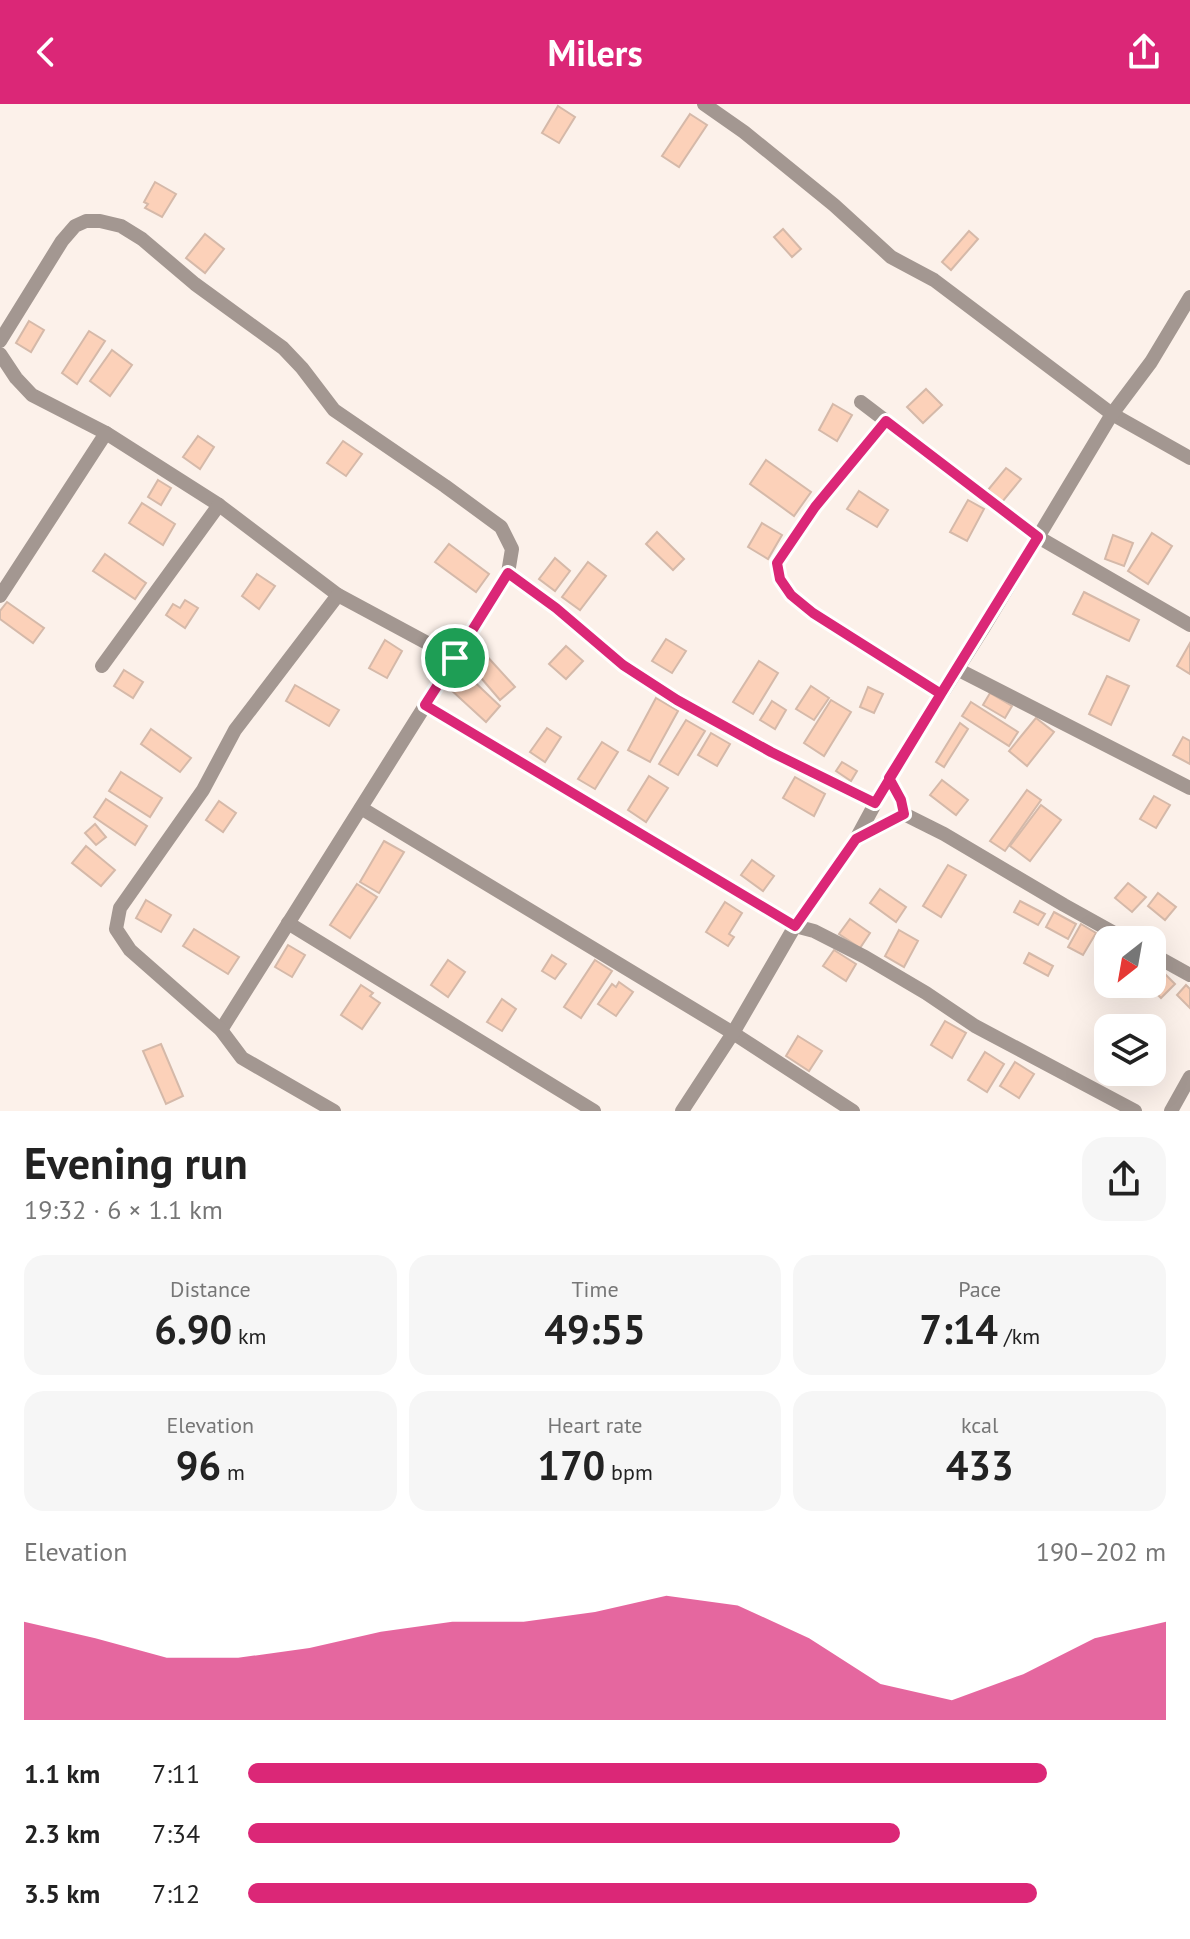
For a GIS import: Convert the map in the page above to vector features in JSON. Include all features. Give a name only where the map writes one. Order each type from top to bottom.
[{"type":"street","points":[[704,104],[823,196],[891,257],[934,280],[1112,414],[1190,458]]},
{"type":"street","points":[[0,341],[62,241],[75,226],[86,221],[121,226],[283,348],[334,410],[501,527],[512,549],[508,573],[221,1030]]},
{"type":"street","points":[[682,1111],[733,1033],[795,926],[856,839],[889,778],[1112,414],[1151,362],[1189,300]]},
{"type":"street","points":[[0,354],[32,395],[106,433],[219,505],[338,595],[455,658]]},
{"type":"street","points":[[861,402],[1038,537],[1190,625]]},
{"type":"street","points":[[886,421],[815,507],[777,563],[780,579],[791,595],[813,613],[941,694]]},
{"type":"street","points":[[0,596],[106,433]]},
{"type":"street","points":[[102,666],[219,505]]},
{"type":"street","points":[[508,573],[556,608],[623,665],[677,700],[771,752],[875,803]]},
{"type":"street","points":[[334,1111],[242,1058],[221,1030],[130,950],[116,929],[120,908],[203,790],[235,730],[338,595]]},
{"type":"street","points":[[957,669],[1190,788]]},
{"type":"street","points":[[425,705],[795,926],[814,931],[865,957],[975,1026],[1135,1111]]},
{"type":"street","points":[[889,778],[901,800],[904,814]]},
{"type":"street","points":[[361,808],[733,1033],[853,1111]]},
{"type":"street","points":[[856,839],[904,814]]},
{"type":"street","points":[[904,814],[1102,926]]},
{"type":"street","points":[[288,923],[594,1111]]},
{"type":"street","points":[[1166,962],[1190,975]]},
{"type":"street","points":[[1171,1111],[1190,1077]]},
{"type":"building","points":[[558,106],[575,117],[559,143],[542,133]]},
{"type":"building","points":[[690,114],[707,125],[679,167],[662,156]]},
{"type":"building","points":[[155,182],[176,194],[162,217],[145,208],[148,204],[144,202]]},
{"type":"building","points":[[783,229],[801,249],[792,257],[774,237]]},
{"type":"building","points":[[969,231],[978,239],[951,270],[942,262]]},
{"type":"building","points":[[205,234],[224,249],[205,273],[186,258]]},
{"type":"building","points":[[29,321],[44,330],[31,352],[16,343]]},
{"type":"building","points":[[89,331],[105,341],[77,384],[62,373]]},
{"type":"building","points":[[112,350],[132,365],[110,396],[90,381]]},
{"type":"building","points":[[926,389],[942,405],[923,423],[907,407]]},
{"type":"building","points":[[833,404],[852,415],[837,441],[819,430]]},
{"type":"building","points":[[198,436],[214,447],[200,469],[183,457]]},
{"type":"building","points":[[343,441],[362,454],[346,476],[327,463]]},
{"type":"building","points":[[766,460],[811,492],[794,516],[750,484]]},
{"type":"building","points":[[1006,468],[1021,479],[1002,502],[988,490]]},
{"type":"building","points":[[158,480],[171,488],[161,505],[148,497]]},
{"type":"building","points":[[859,491],[888,510],[877,527],[847,509]]},
{"type":"building","points":[[968,500],[984,509],[967,541],[950,532]]},
{"type":"building","points":[[142,503],[175,524],[163,545],[129,523]]},
{"type":"building","points":[[762,523],[782,535],[768,559],[748,547]]},
{"type":"building","points":[[657,532],[684,559],[673,570],[646,544]]},
{"type":"building","points":[[1152,533],[1172,546],[1148,584],[1128,571]]},
{"type":"building","points":[[1113,535],[1133,543],[1124,566],[1105,559]]},
{"type":"building","points":[[449,544],[489,574],[476,592],[435,562]]},
{"type":"building","points":[[105,554],[146,583],[135,599],[93,571]]},
{"type":"building","points":[[555,558],[570,571],[555,591],[539,579]]},
{"type":"building","points":[[588,562],[606,576],[580,610],[562,597]]},
{"type":"building","points":[[257,574],[275,586],[259,609],[242,596]]},
{"type":"building","points":[[1084,592],[1139,620],[1129,641],[1073,614]]},
{"type":"building","points":[[185,600],[198,608],[185,628],[166,615],[173,604],[180,608]]},
{"type":"building","points":[[7,602],[44,628],[33,643],[0,619],[0,611]]},
{"type":"building","points":[[666,639],[686,651],[672,673],[652,661]]},
{"type":"building","points":[[385,640],[402,651],[387,678],[369,668]]},
{"type":"building","points":[[1190,643],[1190,674],[1177,666]]},
{"type":"building","points":[[566,646],[583,661],[566,679],[549,664]]},
{"type":"building","points":[[484,653],[515,687],[500,700],[470,665]]},
{"type":"building","points":[[759,661],[778,673],[753,714],[733,702]]},
{"type":"building","points":[[124,670],[143,682],[133,698],[114,686]]},
{"type":"building","points":[[465,673],[500,706],[486,722],[450,689]]},
{"type":"building","points":[[1107,676],[1129,686],[1111,725],[1089,714]]},
{"type":"building","points":[[295,685],[339,710],[329,726],[286,701]]},
{"type":"building","points":[[811,686],[829,698],[814,720],[796,709]]},
{"type":"building","points":[[868,687],[883,694],[874,713],[860,707]]},
{"type":"building","points":[[990,693],[1012,706],[1005,718],[983,705]]},
{"type":"building","points":[[656,698],[678,711],[650,762],[628,750]]},
{"type":"building","points":[[831,700],[851,712],[824,756],[804,743]]},
{"type":"building","points":[[772,701],[786,710],[775,729],[760,720]]},
{"type":"building","points":[[971,702],[1018,732],[1009,746],[962,716]]},
{"type":"building","points":[[1036,718],[1054,732],[1027,766],[1009,751]]},
{"type":"building","points":[[686,720],[705,731],[678,775],[659,764]]},
{"type":"building","points":[[960,723],[968,729],[944,767],[936,762]]},
{"type":"building","points":[[547,728],[561,737],[545,762],[530,752]]},
{"type":"building","points":[[151,729],[191,758],[180,772],[141,744]]},
{"type":"building","points":[[711,733],[730,744],[717,766],[698,755]]},
{"type":"building","points":[[1183,737],[1190,741],[1190,764],[1173,755]]},
{"type":"building","points":[[602,742],[618,752],[595,789],[578,779]]},
{"type":"building","points":[[842,762],[857,771],[851,781],[836,771]]},
{"type":"building","points":[[121,772],[162,798],[150,817],[109,791]]},
{"type":"building","points":[[649,776],[668,788],[646,822],[628,810]]},
{"type":"building","points":[[795,777],[825,794],[814,816],[783,798]]},
{"type":"building","points":[[942,780],[968,800],[956,815],[930,795]]},
{"type":"building","points":[[1027,790],[1041,800],[1005,851],[990,841]]},
{"type":"building","points":[[1154,796],[1170,805],[1156,828],[1140,819]]},
{"type":"building","points":[[106,799],[147,826],[135,845],[94,817]]},
{"type":"building","points":[[219,801],[236,813],[223,832],[206,820]]},
{"type":"building","points":[[1041,805],[1061,820],[1030,861],[1010,846]]},
{"type":"building","points":[[95,824],[106,837],[96,845],[85,833]]},
{"type":"building","points":[[384,841],[404,852],[379,893],[360,882]]},
{"type":"building","points":[[86,846],[115,870],[101,886],[72,863]]},
{"type":"building","points":[[752,860],[774,876],[763,891],[741,875]]},
{"type":"building","points":[[948,865],[966,875],[941,917],[923,906]]},
{"type":"building","points":[[1128,883],[1146,897],[1132,912],[1115,898]]},
{"type":"building","points":[[357,884],[377,897],[350,938],[330,925]]},
{"type":"building","points":[[880,889],[906,907],[896,922],[870,903]]},
{"type":"building","points":[[1158,893],[1176,907],[1165,920],[1148,906]]},
{"type":"building","points":[[146,900],[171,915],[161,932],[136,918]]},
{"type":"building","points":[[1020,901],[1045,914],[1038,925],[1014,912]]},
{"type":"building","points":[[725,902],[742,913],[729,934],[734,937],[728,946],[706,932]]},
{"type":"building","points":[[1054,912],[1076,924],[1068,939],[1046,927]]},
{"type":"building","points":[[850,919],[870,933],[860,948],[839,934]]},
{"type":"building","points":[[1081,924],[1094,932],[1083,955],[1068,947]]},
{"type":"building","points":[[194,929],[239,957],[228,974],[183,946]]},
{"type":"building","points":[[899,930],[918,941],[904,967],[885,956]]},
{"type":"building","points":[[288,945],[305,955],[292,977],[275,967]]},
{"type":"building","points":[[834,950],[856,964],[846,981],[823,966]]},
{"type":"building","points":[[1029,953],[1053,966],[1048,976],[1024,963]]},
{"type":"building","points":[[552,955],[566,964],[555,979],[542,971]]},
{"type":"building","points":[[448,960],[465,972],[448,997],[431,985]]},
{"type":"building","points":[[595,960],[612,971],[581,1018],[564,1007]]},
{"type":"building","points":[[1166,975],[1175,984],[1166,993]]},
{"type":"building","points":[[619,982],[633,992],[616,1016],[598,1004],[612,984],[616,987]]},
{"type":"building","points":[[361,985],[373,993],[370,996],[380,1003],[362,1029],[341,1015]]},
{"type":"building","points":[[1186,985],[1190,989],[1190,1008],[1177,995]]},
{"type":"building","points":[[502,999],[516,1009],[502,1031],[487,1022]]},
{"type":"building","points":[[945,1021],[966,1033],[952,1058],[931,1045]]},
{"type":"building","points":[[798,1036],[822,1051],[809,1071],[786,1056]]},
{"type":"building","points":[[161,1044],[183,1096],[166,1104],[143,1051]]},
{"type":"building","points":[[985,1052],[1004,1064],[987,1092],[968,1080]]},
{"type":"building","points":[[1015,1062],[1034,1074],[1019,1098],[1000,1086]]},
{"type":"route","points":[[455,658],[425,705],[795,926],[856,839],[904,814],[901,800],[889,778],[984,627],[1038,537],[886,421],[815,507],[777,563],[780,579],[791,595],[813,613],[941,694],[889,778],[875,803],[771,752],[677,700],[623,665],[556,608],[508,573],[455,658]]}]
